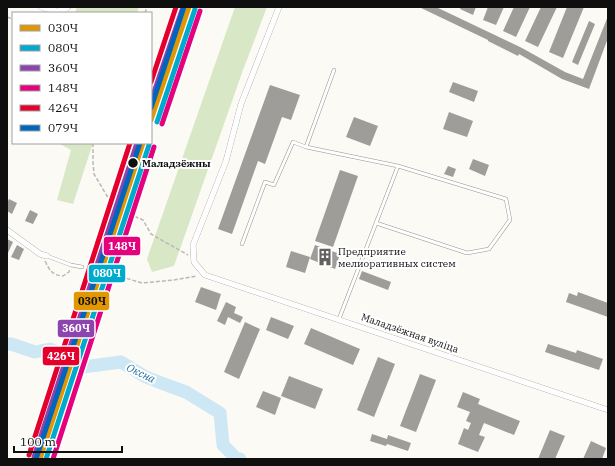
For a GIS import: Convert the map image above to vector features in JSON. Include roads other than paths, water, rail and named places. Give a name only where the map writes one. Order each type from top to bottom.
[{"type":"street","points":[[41,7],[56,12],[66,9]]},
{"type":"street","name":"Маладзёжная вуліца","points":[[279,7],[241,104],[226,162],[193,245],[194,262],[205,275],[608,410]]},
{"type":"street","points":[[7,230],[40,254],[47,256]]},
{"type":"lane","points":[[306,147],[334,70]]},
{"type":"lane","points":[[242,244],[265,182],[274,185],[293,142],[306,147],[398,166],[506,199],[510,220],[489,249],[466,253],[376,223]]},
{"type":"lane","points":[[339,319],[398,166]]},
{"type":"lane","points":[[47,256],[71,265],[82,267]]},
{"type":"waterway","name":"Оксна","points":[[7,344],[35,352],[50,349],[83,367],[121,362],[146,377],[186,392],[220,413],[223,445],[236,458],[240,459]]},
{"type":"place","name":"Маладзёжны","points":[[133,163]]},
{"type":"place","name":"Предприятие мелиоративных систем","points":[[325,257]]}]
